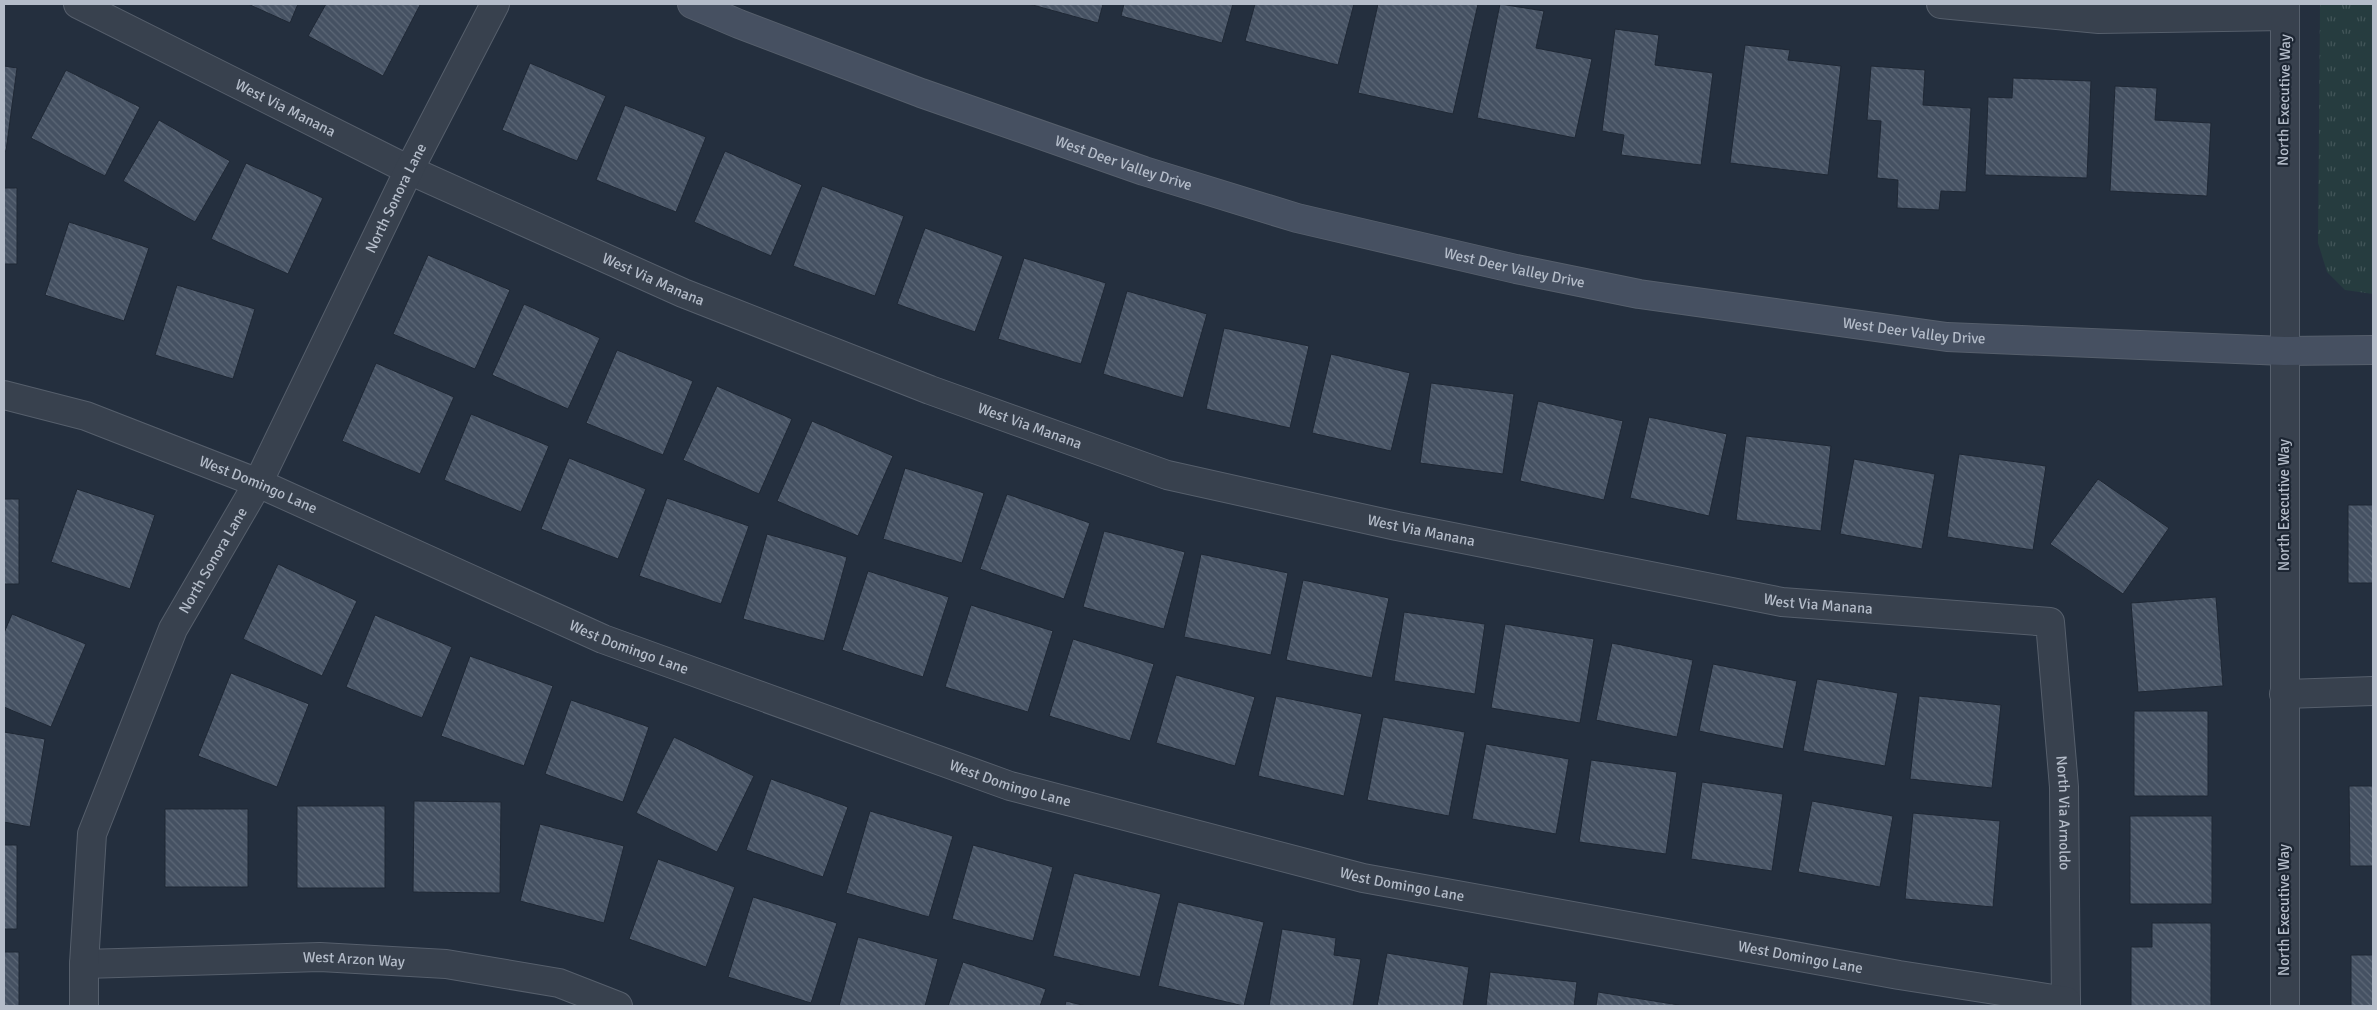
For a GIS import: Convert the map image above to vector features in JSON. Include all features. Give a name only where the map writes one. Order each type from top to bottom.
[{"type":"street","name":"West Via Manana","points":[[78,4],[409,170],[683,293],[930,390],[1166,475],[1397,526],[1782,602],[2050,622]]},
{"type":"street","name":"North Sonora Lane","points":[[84,1006],[84,964],[92,834],[173,629],[258,483],[409,170],[495,4]]},
{"type":"street","name":"West Deer Valley Drive","points":[[692,4],[739,24],[921,93],[1144,171],[1297,218],[1516,269],[1639,294],[1947,337],[2284,351],[2373,350]]},
{"type":"street","points":[[1941,4],[2099,19],[2285,10]]},
{"type":"street","name":"North Executive Way","points":[[2285,10],[2285,1006]]},
{"type":"street","name":"West Domingo Lane","points":[[4,395],[86,416],[258,483],[603,639],[1010,786],[1363,878],[2066,1004]]},
{"type":"street","name":"North Via Arnoldo","points":[[2050,622],[2064,787],[2066,1004]]},
{"type":"street","points":[[2284,694],[2373,691]]},
{"type":"street","name":"West Arzon Way","points":[[84,964],[320,957],[446,964],[559,983],[618,1006]]},
{"type":"green space","points":[[2320,4],[2373,4],[2373,294],[2345,290],[2327,272],[2318,243]]},
{"type":"building","points":[[248,4],[298,4],[290,23]]},
{"type":"building","points":[[326,4],[420,5],[383,76],[308,36]]},
{"type":"building","points":[[1029,4],[1103,4],[1098,23]]},
{"type":"building","points":[[1124,4],[1233,4],[1222,43],[1121,16]]},
{"type":"building","points":[[1255,4],[1354,4],[1338,65],[1245,41]]},
{"type":"building","points":[[1378,4],[1478,4],[1453,114],[1358,93]]},
{"type":"building","points":[[1500,4],[1544,11],[1536,48],[1592,59],[1575,138],[1477,118]]},
{"type":"building","points":[[1615,29],[1659,35],[1655,65],[1713,73],[1701,165],[1621,155],[1624,135],[1602,131]]},
{"type":"building","points":[[1745,45],[1790,50],[1788,60],[1841,66],[1828,175],[1730,163]]},
{"type":"building","points":[[530,63],[606,96],[577,161],[502,130]]},
{"type":"building","points":[[4,66],[17,68],[6,151],[4,151]]},
{"type":"building","points":[[1871,66],[1925,70],[1923,105],[1971,108],[1966,192],[1941,191],[1939,210],[1897,208],[1898,180],[1877,178],[1881,121],[1867,120]]},
{"type":"building","points":[[66,70],[140,107],[105,176],[31,138]]},
{"type":"building","points":[[2013,78],[2091,81],[2087,178],[1985,175],[1988,97],[2012,98]]},
{"type":"building","points":[[2115,86],[2157,88],[2155,120],[2211,123],[2207,196],[2110,191]]},
{"type":"building","points":[[625,105],[706,137],[676,212],[596,180]]},
{"type":"building","points":[[159,120],[230,161],[195,222],[123,181]]},
{"type":"building","points":[[725,151],[802,185],[771,256],[694,222]]},
{"type":"building","points":[[246,163],[323,198],[288,274],[211,239]]},
{"type":"building","points":[[822,186],[904,216],[875,296],[793,266]]},
{"type":"building","points":[[4,188],[17,188],[17,264],[4,264]]},
{"type":"building","points":[[69,222],[149,248],[124,321],[45,295]]},
{"type":"building","points":[[925,228],[1003,256],[975,332],[897,304]]},
{"type":"building","points":[[428,255],[510,290],[475,369],[393,334]]},
{"type":"building","points":[[1024,258],[1106,283],[1081,364],[998,339]]},
{"type":"building","points":[[177,285],[255,309],[233,379],[155,355]]},
{"type":"building","points":[[1127,291],[1207,314],[1183,398],[1103,374]]},
{"type":"building","points":[[524,304],[600,338],[568,409],[492,375]]},
{"type":"building","points":[[1224,328],[1309,346],[1290,428],[1206,409]]},
{"type":"building","points":[[617,350],[693,381],[663,455],[586,423]]},
{"type":"building","points":[[1331,354],[1410,373],[1391,451],[1312,433]]},
{"type":"building","points":[[376,363],[454,397],[420,474],[342,441]]},
{"type":"building","points":[[1431,383],[1514,394],[1503,474],[1420,463]]},
{"type":"building","points":[[717,386],[792,419],[759,494],[683,460]]},
{"type":"building","points":[[1538,401],[1623,421],[1604,500],[1520,481]]},
{"type":"building","points":[[471,414],[549,446],[521,512],[444,480]]},
{"type":"building","points":[[1649,417],[1727,434],[1709,516],[1630,498]]},
{"type":"building","points":[[812,421],[893,456],[858,536],[777,501]]},
{"type":"building","points":[[1746,436],[1831,446],[1821,531],[1736,520]]},
{"type":"building","points":[[1959,454],[2046,466],[2033,550],[1947,537]]},
{"type":"building","points":[[569,458],[646,489],[618,559],[541,529]]},
{"type":"building","points":[[1854,459],[1935,474],[1922,549],[1840,534]]},
{"type":"building","points":[[905,468],[984,493],[962,563],[883,539]]},
{"type":"building","points":[[2098,479],[2169,528],[2123,594],[2050,544]]},
{"type":"building","points":[[77,489],[155,515],[130,589],[51,562]]},
{"type":"building","points":[[1007,494],[1090,523],[1064,599],[980,569]]},
{"type":"building","points":[[667,498],[749,526],[721,604],[639,576]]},
{"type":"building","points":[[4,499],[19,499],[19,584],[4,584]]},
{"type":"building","points":[[2348,505],[2373,505],[2373,583],[2348,583]]},
{"type":"building","points":[[1104,531],[1185,552],[1164,629],[1083,607]]},
{"type":"building","points":[[767,534],[847,557],[824,641],[743,619]]},
{"type":"building","points":[[1201,554],[1288,573],[1271,655],[1184,637]]},
{"type":"building","points":[[278,564],[357,601],[322,676],[243,639]]},
{"type":"building","points":[[868,571],[949,597],[923,677],[842,650]]},
{"type":"building","points":[[1303,580],[1389,598],[1372,678],[1286,660]]},
{"type":"building","points":[[2216,597],[2223,686],[2138,692],[2131,603]]},
{"type":"building","points":[[971,605],[1053,631],[1028,712],[945,687]]},
{"type":"building","points":[[1404,612],[1485,624],[1475,694],[1394,681]]},
{"type":"building","points":[[12,614],[86,644],[51,727],[4,707],[4,633]]},
{"type":"building","points":[[375,615],[452,647],[422,718],[346,687]]},
{"type":"building","points":[[1505,624],[1594,639],[1580,723],[1491,708]]},
{"type":"building","points":[[1073,639],[1154,664],[1130,741],[1049,716]]},
{"type":"building","points":[[1612,643],[1693,660],[1677,737],[1596,720]]},
{"type":"building","points":[[470,656],[553,686],[524,766],[441,736]]},
{"type":"building","points":[[1713,664],[1797,681],[1783,749],[1699,731]]},
{"type":"building","points":[[231,673],[309,704],[277,787],[198,756]]},
{"type":"building","points":[[1176,675],[1255,697],[1235,766],[1156,743]]},
{"type":"building","points":[[1817,679],[1898,693],[1885,766],[1803,751]]},
{"type":"building","points":[[1276,696],[1362,714],[1344,796],[1258,776]]},
{"type":"building","points":[[1919,696],[2001,705],[1992,788],[1910,779]]},
{"type":"building","points":[[571,700],[649,727],[623,802],[545,774]]},
{"type":"building","points":[[2134,711],[2208,711],[2208,796],[2134,796]]},
{"type":"building","points":[[1383,717],[1465,732],[1449,816],[1367,800]]},
{"type":"building","points":[[4,732],[45,739],[30,827],[4,822]]},
{"type":"building","points":[[674,737],[754,776],[717,852],[636,813]]},
{"type":"building","points":[[1486,744],[1569,759],[1556,834],[1472,819]]},
{"type":"building","points":[[1591,760],[1677,772],[1666,854],[1579,842]]},
{"type":"building","points":[[771,779],[848,807],[823,877],[746,850]]},
{"type":"building","points":[[1702,782],[1783,794],[1772,871],[1691,859]]},
{"type":"building","points":[[2349,786],[2373,786],[2373,866],[2350,866]]},
{"type":"building","points":[[414,801],[501,802],[500,893],[413,892]]},
{"type":"building","points":[[1812,801],[1893,816],[1880,887],[1798,872]]},
{"type":"building","points":[[297,806],[385,806],[385,888],[297,888]]},
{"type":"building","points":[[165,809],[248,809],[248,887],[165,887]]},
{"type":"building","points":[[870,811],[953,836],[929,917],[846,893]]},
{"type":"building","points":[[1913,813],[2000,821],[1993,907],[1905,899]]},
{"type":"building","points":[[2130,816],[2212,816],[2212,904],[2130,904]]},
{"type":"building","points":[[540,824],[624,846],[604,923],[520,901]]},
{"type":"building","points":[[4,845],[17,845],[17,929],[4,929]]},
{"type":"building","points":[[973,845],[1053,867],[1033,941],[952,919]]},
{"type":"building","points":[[658,859],[735,887],[706,967],[629,939]]},
{"type":"building","points":[[1074,873],[1161,894],[1140,977],[1053,956]]},
{"type":"building","points":[[753,897],[837,923],[811,1003],[728,977]]},
{"type":"building","points":[[1178,902],[1264,922],[1244,1006],[1158,986]]},
{"type":"building","points":[[2152,923],[2211,923],[2211,1006],[2131,1006],[2131,947],[2152,947]]},
{"type":"building","points":[[1282,929],[1336,938],[1334,955],[1361,959],[1353,1006],[1269,1006]]},
{"type":"building","points":[[858,937],[938,959],[925,1006],[839,1006]]},
{"type":"building","points":[[4,952],[19,952],[19,1006],[4,1006]]},
{"type":"building","points":[[1387,953],[1469,967],[1463,1006],[1377,1006]]},
{"type":"building","points":[[2351,955],[2373,955],[2373,1006],[2351,1006]]},
{"type":"building","points":[[963,962],[1046,989],[1040,1006],[948,1006]]},
{"type":"building","points":[[1490,972],[1577,982],[1574,1006],[1486,1006]]},
{"type":"building","points":[[1598,992],[1679,1005],[1679,1006],[1596,1006]]},
{"type":"building","points":[[1066,1001],[1086,1006],[1065,1006]]}]
